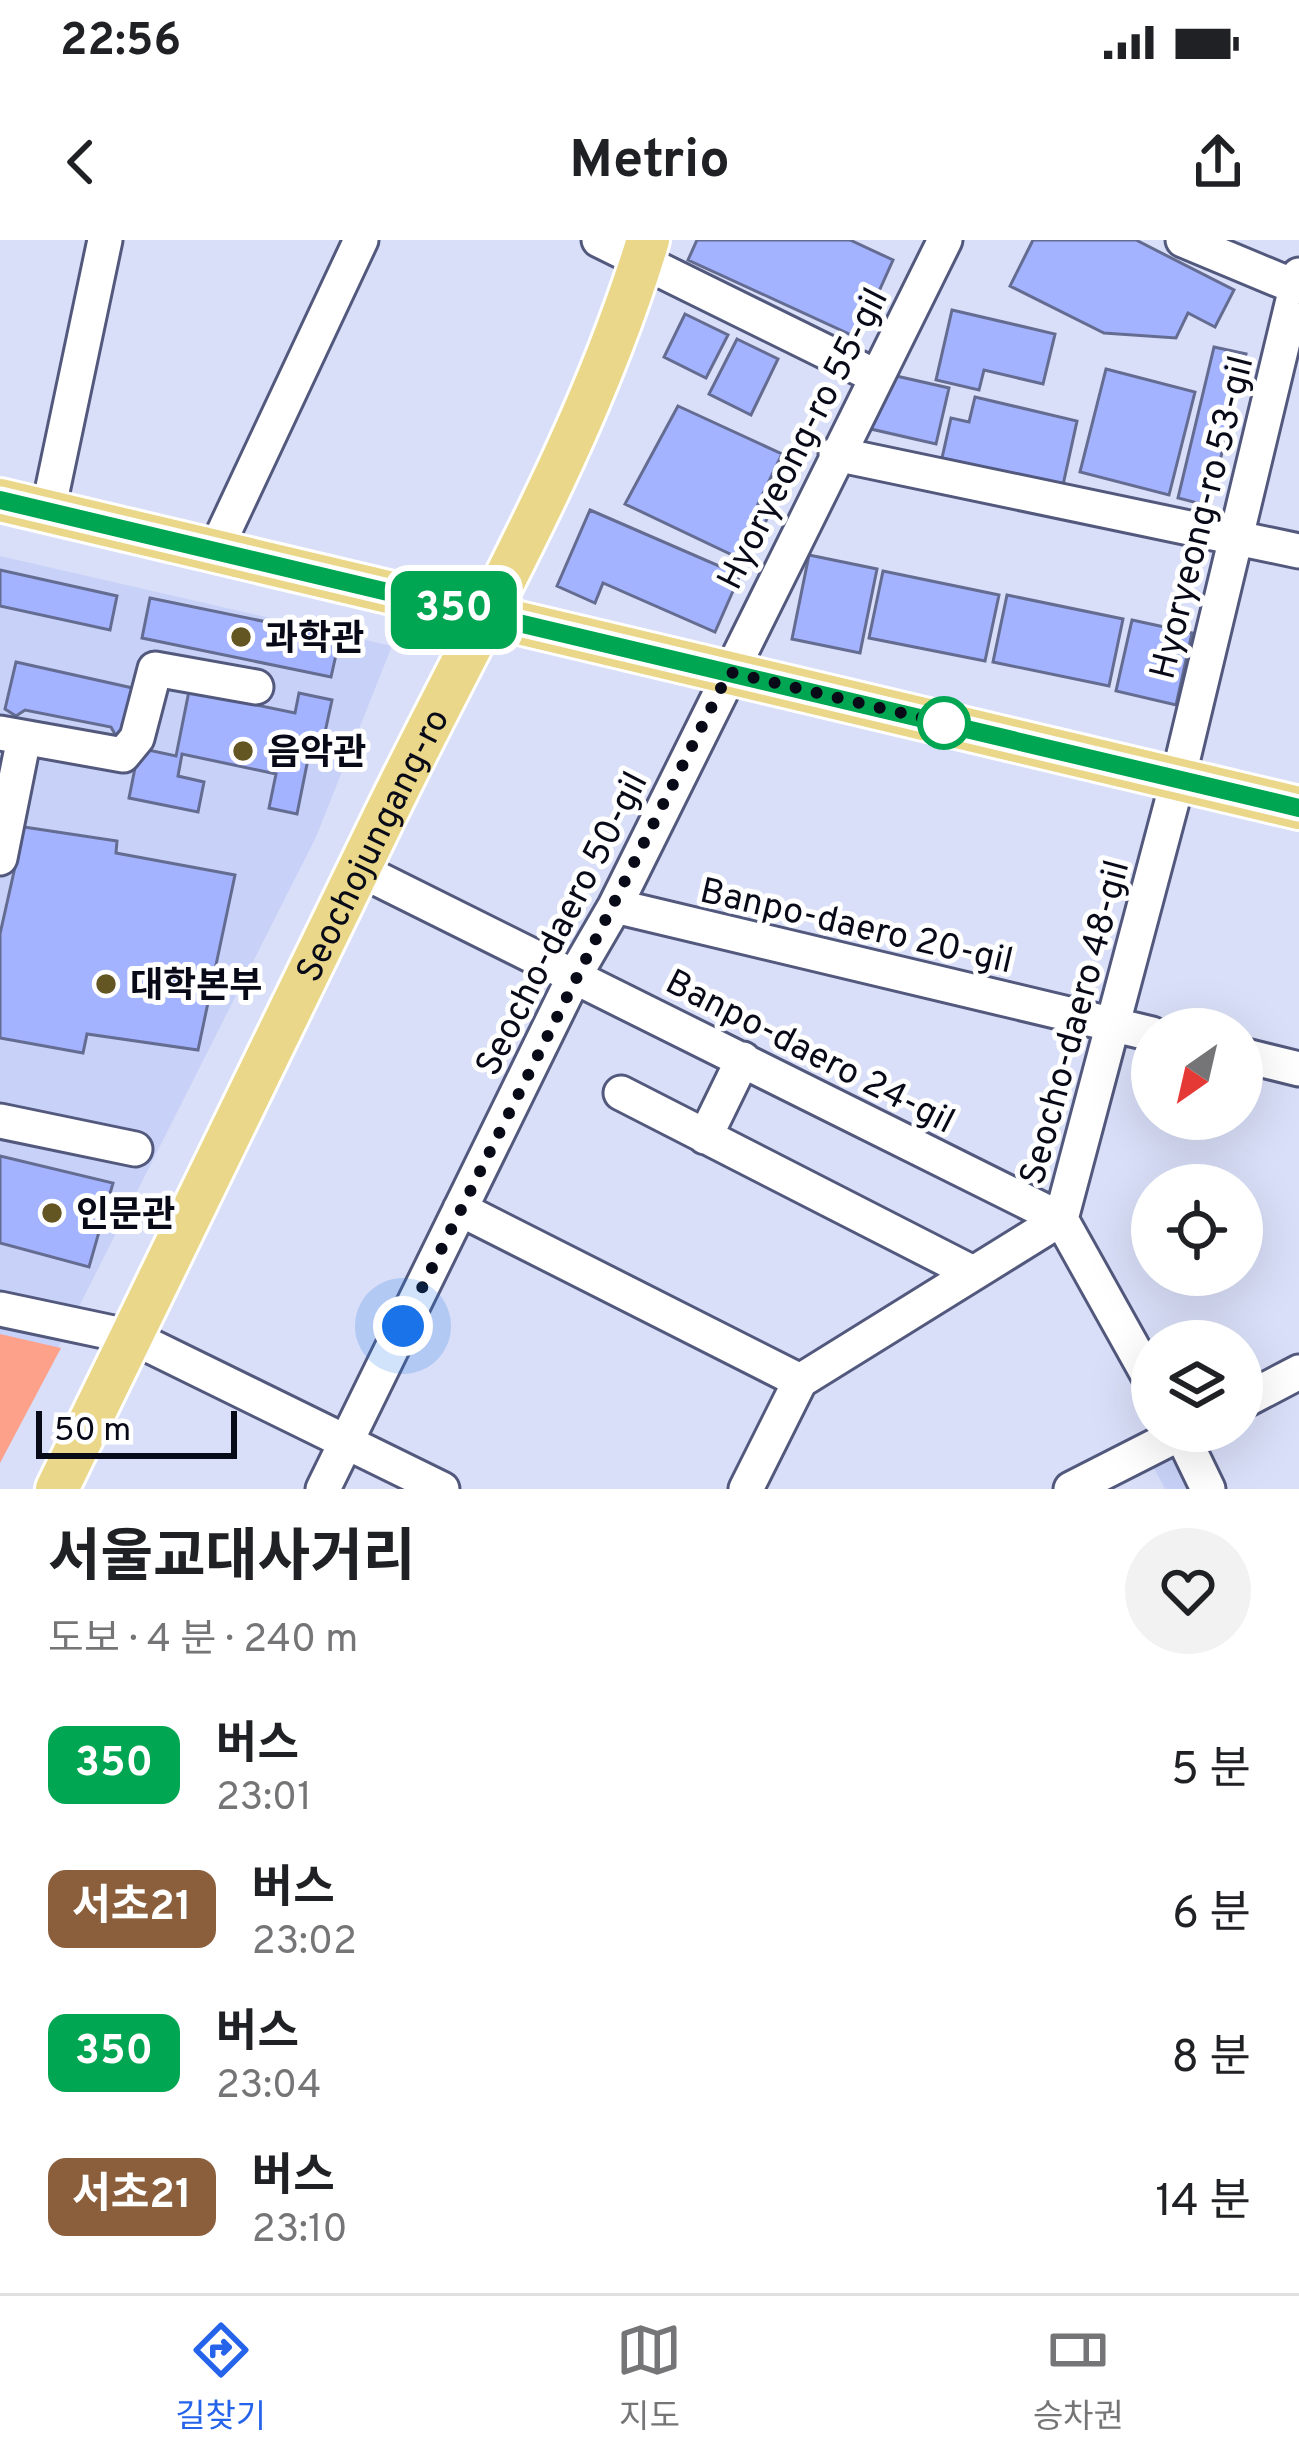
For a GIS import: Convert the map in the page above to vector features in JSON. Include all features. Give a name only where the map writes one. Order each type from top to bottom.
[{"type":"main road","name":"Seochojungang-ro","points":[[57,1489],[358,869],[538,516],[585,413],[645,251]]},
{"type":"main road","points":[[0,500],[1299,808]]},
{"type":"street","points":[[47,511],[105,240]]},
{"type":"street","points":[[215,551],[362,240]]},
{"type":"street","points":[[599,240],[645,251],[874,376]]},
{"type":"street","name":"Hyoryeong-ro 55-gil","points":[[729,672],[945,240]]},
{"type":"street","points":[[1183,240],[1298,281]]},
{"type":"street","name":"Hyoryeong-ro 53-gil","points":[[1178,778],[1298,281]]},
{"type":"street","points":[[836,454],[1299,551]]},
{"type":"street","points":[[0,858],[12,736],[124,755],[136,738],[154,669],[256,688]]},
{"type":"street","name":"Seocho-daero 50-gil","points":[[323,1489],[729,672]]},
{"type":"street","name":"Seocho-daero 48-gil","points":[[800,1381],[1061,1219],[1178,778]]},
{"type":"street","name":"Banpo-daero 24-gil","points":[[358,869],[1061,1219]]},
{"type":"street","name":"Banpo-daero 20-gil","points":[[615,906],[1131,1029]]},
{"type":"street","points":[[706,1137],[743,1059]]},
{"type":"street","points":[[1263,1060],[1299,1069]]},
{"type":"street","points":[[621,1093],[973,1273]]},
{"type":"street","points":[[0,1121],[135,1149]]},
{"type":"street","points":[[460,1209],[800,1381],[746,1489]]},
{"type":"street","points":[[1061,1219],[1131,1344]]},
{"type":"street","points":[[0,1310],[132,1337],[442,1489]]},
{"type":"street","points":[[1263,1391],[1299,1372]]},
{"type":"street","points":[[1071,1489],[1143,1452]]},
{"type":"street","points":[[1191,1452],[1208,1489]]},
{"type":"shaded area","points":[[0,556],[392,646],[316,837],[0,1463]]},
{"type":"shaded area","points":[[0,1334],[61,1348],[0,1463]]},
{"type":"shaded area","points":[[1176,1452],[1195,1489],[1165,1489],[1148,1457]]},
{"type":"building","points":[[697,240],[850,240],[893,260],[858,338],[688,260]]},
{"type":"building","points":[[1033,240],[1136,240],[1234,290],[1215,327],[1188,313],[1176,338],[1104,333],[1010,286]]},
{"type":"building","points":[[952,310],[1055,334],[1043,384],[984,370],[979,390],[936,380]]},
{"type":"building","points":[[685,314],[728,335],[706,378],[664,357]]},
{"type":"building","points":[[737,339],[778,359],[751,415],[709,394]]},
{"type":"building","points":[[1214,347],[1246,354],[1209,506],[1178,498]]},
{"type":"building","points":[[1106,369],[1195,392],[1169,495],[1080,472]]},
{"type":"building","points":[[883,373],[949,388],[936,444],[871,429]]},
{"type":"building","points":[[975,397],[1077,421],[1063,485],[942,458],[951,418],[969,422]]},
{"type":"building","points":[[678,406],[782,454],[758,504],[771,510],[747,562],[625,504]]},
{"type":"building","points":[[590,510],[740,575],[715,632],[603,583],[595,603],[557,586]]},
{"type":"building","points":[[809,555],[877,569],[860,653],[792,639]]},
{"type":"building","points":[[0,570],[117,596],[110,630],[0,606]]},
{"type":"building","points":[[883,571],[999,595],[985,661],[869,638]]},
{"type":"building","points":[[1007,595],[1123,619],[1109,686],[993,662]]},
{"type":"building","name":"과학관","points":[[150,598],[340,637],[331,677],[142,638]]},
{"type":"building","points":[[1132,620],[1192,633],[1176,705],[1116,691]]},
{"type":"building","points":[[16,662],[137,689],[126,736],[116,736],[111,727],[25,710],[16,716],[5,709]]},
{"type":"building","name":"음악관","points":[[189,691],[295,713],[299,693],[332,700],[322,746],[311,744],[297,814],[269,808],[276,774],[182,754],[178,776],[204,782],[198,812],[129,798],[139,748],[176,756]]},
{"type":"building","name":"대학본부","points":[[24,827],[117,841],[116,853],[235,875],[198,1050],[87,1034],[83,1053],[0,1038],[0,934]]},
{"type":"building","name":"인문관","points":[[0,1156],[113,1183],[89,1267],[0,1243]]},
{"type":"bus line","name":"350","points":[[0,500],[1299,808]]},
{"type":"place","name":"과학관","points":[[241,637]]},
{"type":"place","name":"음악관","points":[[243,751]]},
{"type":"place","name":"대학본부","points":[[106,984]]},
{"type":"place","name":"인문관","points":[[52,1213]]},
{"type":"route","points":[[403,1326],[729,672],[953,725],[944,723]]}]
